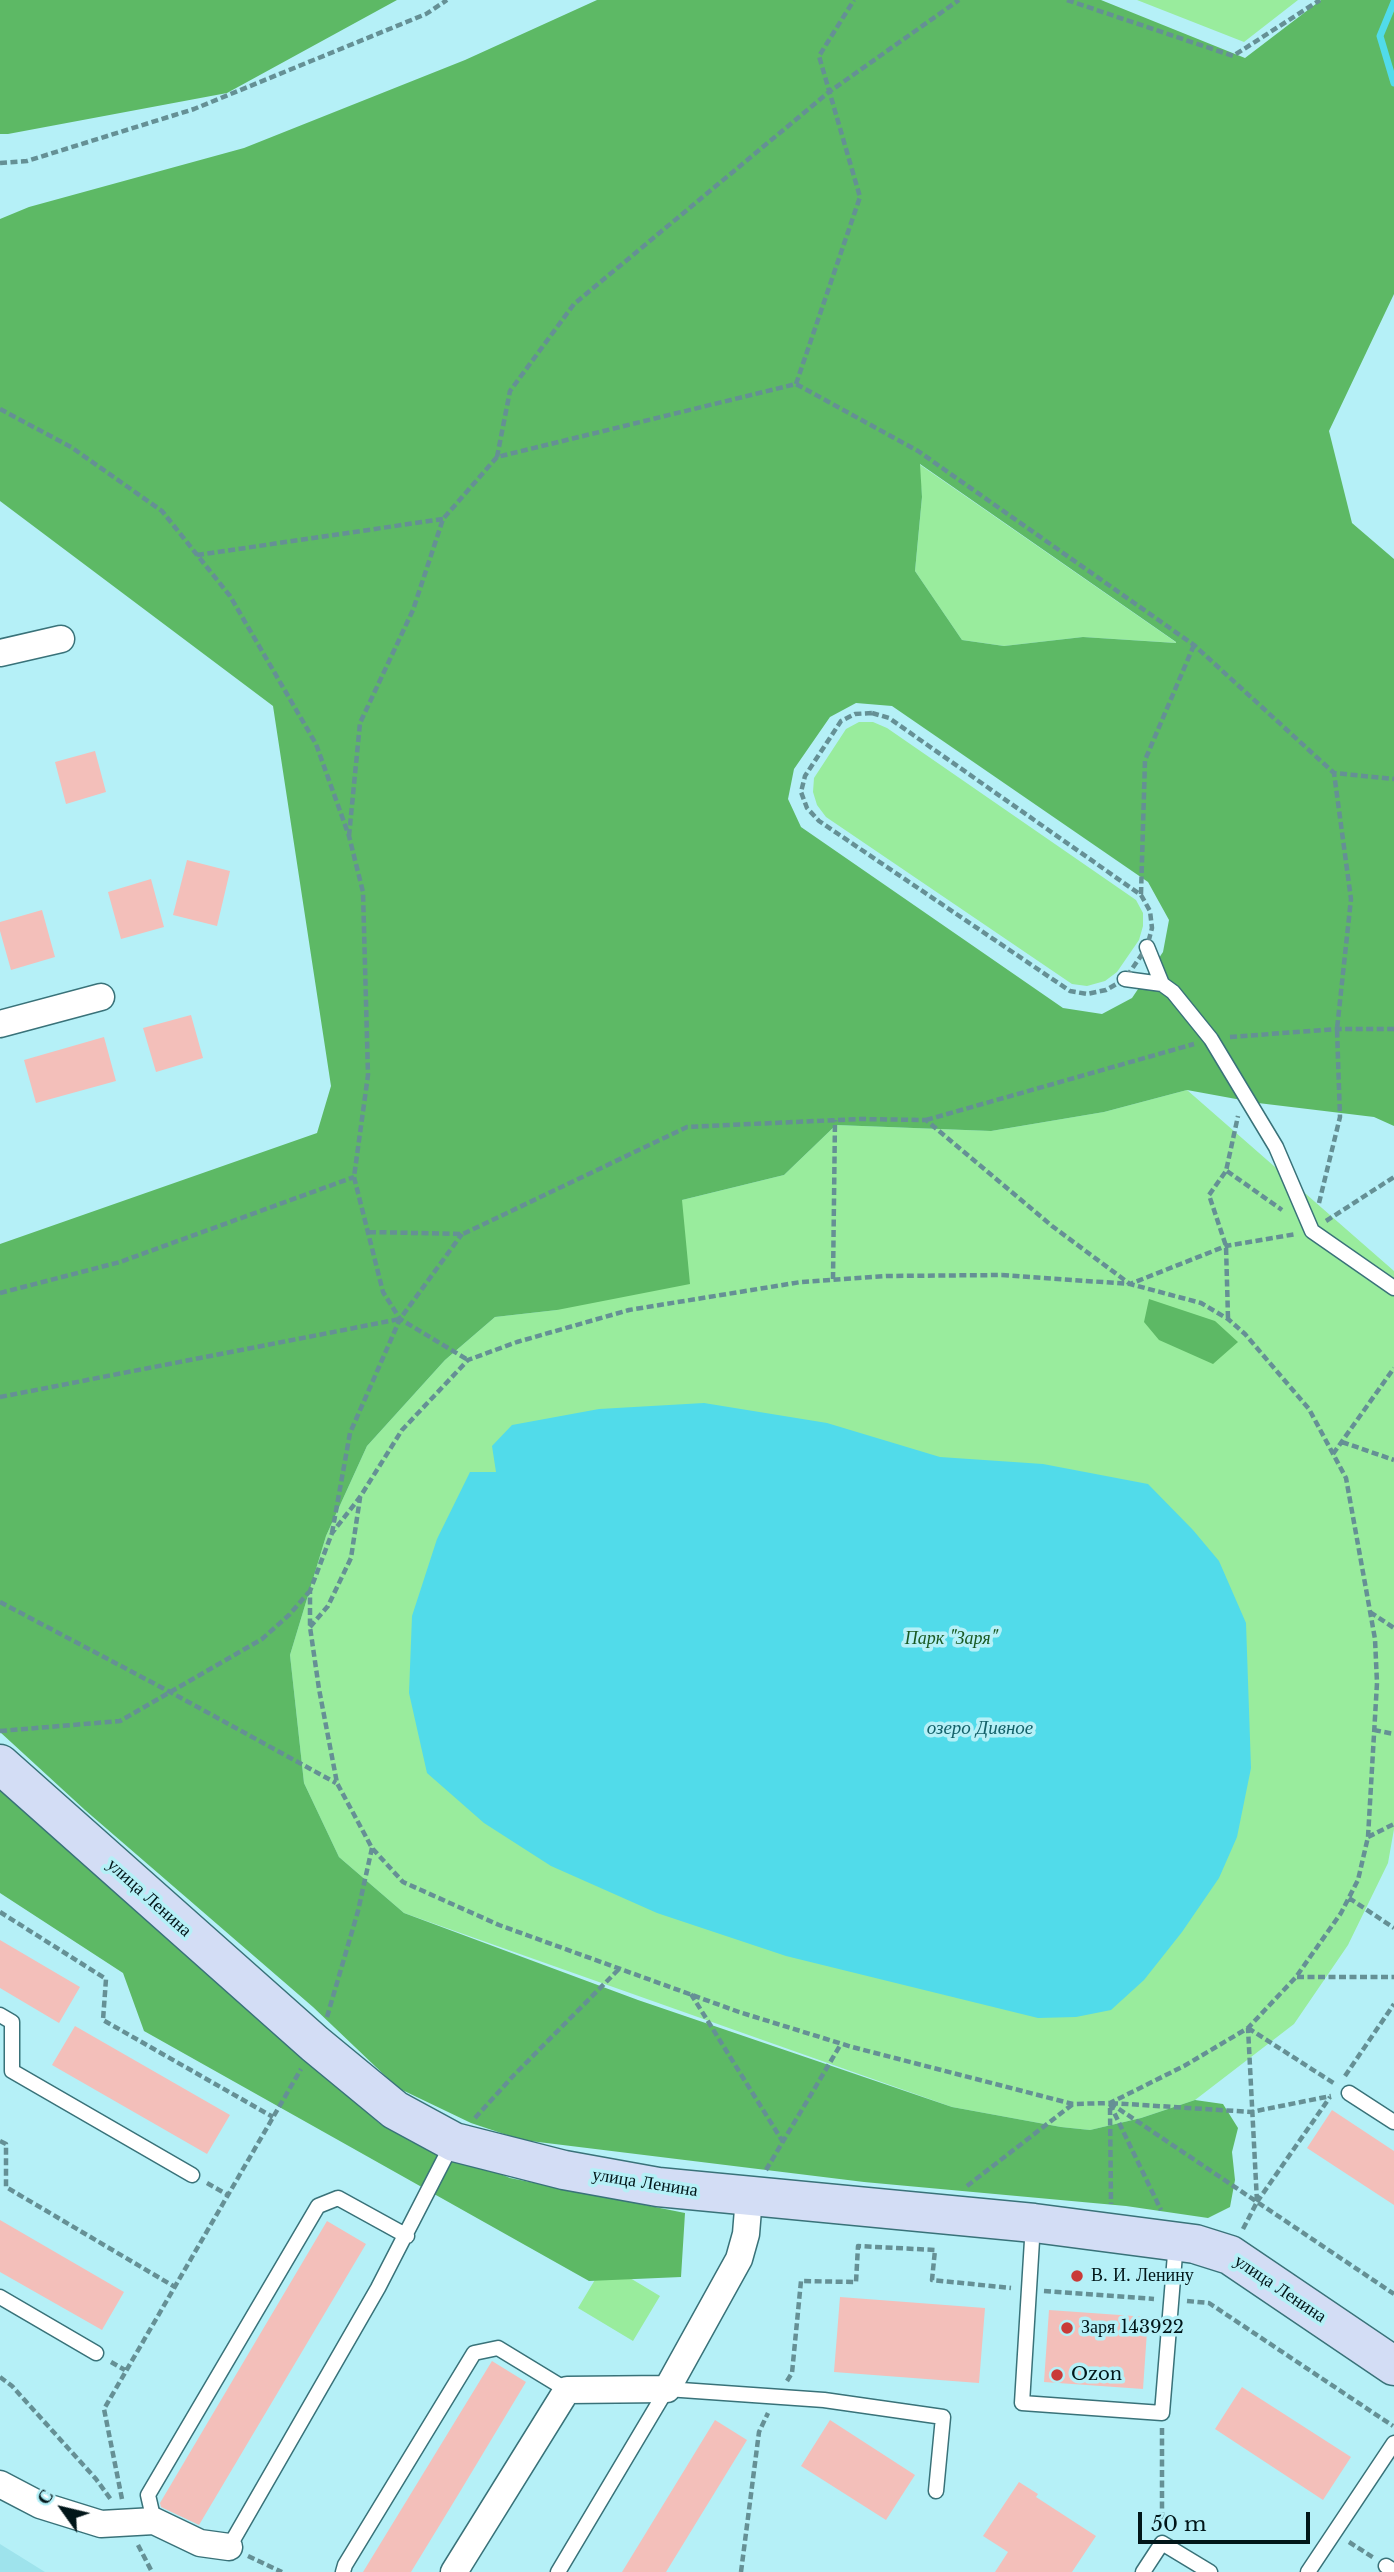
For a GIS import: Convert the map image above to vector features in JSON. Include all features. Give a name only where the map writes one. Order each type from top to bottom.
[{"type":"street","points":[[0,653],[61,639]]},
{"type":"street","points":[[0,1024],[101,998]]},
{"type":"street","name":"улица Ленина","points":[[0,1764],[325,2052],[395,2110],[454,2142],[564,2170],[658,2187],[1034,2223],[1195,2244],[1230,2255],[1394,2366]]},
{"type":"street","points":[[454,2572],[567,2390],[667,2389],[739,2259],[746,2234],[749,2197]]},
{"type":"street","points":[[0,2484],[40,2505],[102,2524],[154,2521],[200,2543],[229,2547]]},
{"type":"lane","points":[[1147,947],[1162,984]]},
{"type":"lane","points":[[1125,979],[1162,984],[1173,992],[1211,1039],[1276,1147],[1312,1231],[1394,1288]]},
{"type":"lane","points":[[0,2015],[12,2022],[12,2071],[192,2175]]},
{"type":"lane","points":[[1344,2089],[1394,2122]]},
{"type":"lane","points":[[229,2547],[407,2236],[454,2142]]},
{"type":"lane","points":[[154,2521],[148,2495],[318,2206],[338,2198],[407,2236]]},
{"type":"lane","points":[[1034,2223],[1022,2403],[1162,2413],[1176,2242]]},
{"type":"lane","points":[[0,2297],[96,2353]]},
{"type":"lane","points":[[343,2572],[474,2353],[499,2348],[567,2390]]},
{"type":"lane","points":[[558,2572],[667,2389],[824,2400],[943,2417],[936,2491]]},
{"type":"lane","points":[[1308,2572],[1394,2443]]},
{"type":"lane","points":[[1143,2572],[1162,2543],[1210,2572]]},
{"type":"path","points":[[0,163],[27,161],[194,109],[426,14],[447,0]]},
{"type":"path","points":[[796,384],[860,197],[819,56],[854,0]]},
{"type":"path","points":[[349,836],[360,723],[413,610],[443,519],[497,457],[510,391],[574,304],[830,92],[959,0]]},
{"type":"path","points":[[1067,0],[1233,56],[1320,0]]},
{"type":"path","points":[[497,457],[796,384],[918,451],[1194,645],[1334,773],[1394,779]]},
{"type":"path","points":[[0,409],[71,447],[162,511],[230,596],[316,744],[349,836],[363,892],[368,1075],[354,1177],[383,1292],[400,1320],[468,1360]]},
{"type":"path","points":[[197,555],[443,519]]},
{"type":"path","points":[[1141,895],[1145,760],[1194,645]]},
{"type":"path","points":[[872,713],[889,718],[1141,895],[1150,911],[1152,928],[1147,947],[1125,979],[1097,992],[1087,994],[1070,991],[819,821],[807,808],[801,792],[805,776],[841,721],[855,714],[872,713]]},
{"type":"path","points":[[1312,1231],[1340,1117],[1338,1029],[1352,899],[1334,773]]},
{"type":"path","points":[[369,1232],[463,1234],[687,1127],[835,1120],[926,1120],[1211,1039],[1338,1029],[1394,1029]]},
{"type":"path","points":[[1228,1319],[1226,1246],[1209,1195],[1226,1171],[1243,1092]]},
{"type":"path","points":[[833,1279],[835,1120]]},
{"type":"path","points":[[926,1120],[1052,1226],[1130,1284]]},
{"type":"path","points":[[1226,1171],[1312,1231]]},
{"type":"path","points":[[0,1293],[120,1262],[354,1177]]},
{"type":"path","points":[[1130,1284],[1226,1246],[1312,1231],[1394,1177]]},
{"type":"path","points":[[0,1731],[120,1721],[262,1639],[289,1615],[310,1591],[332,1533],[350,1433],[400,1320],[463,1234]]},
{"type":"path","points":[[332,1533],[360,1497],[402,1430],[468,1360],[517,1342],[629,1310],[801,1282],[886,1276],[1002,1275],[1130,1284],[1202,1303],[1228,1319],[1245,1334],[1309,1409],[1346,1478],[1375,1639],[1377,1683],[1368,1837],[1359,1880],[1341,1913],[1296,1977],[1248,2028],[1184,2066],[1110,2103]]},
{"type":"path","points":[[0,1397],[400,1320]]},
{"type":"path","points":[[1333,1454],[1394,1368]]},
{"type":"path","points":[[1342,1442],[1394,1460]]},
{"type":"path","points":[[310,1627],[328,1605],[351,1558],[360,1497]]},
{"type":"path","points":[[310,1591],[310,1627],[337,1783],[372,1848],[403,1882],[499,1925],[619,1969],[841,2044],[1073,2104],[1110,2103],[1251,2112],[1330,2096],[1344,2089],[1394,2004]]},
{"type":"path","points":[[0,1602],[337,1783]]},
{"type":"path","points":[[1370,1612],[1394,1628]]},
{"type":"path","points":[[1374,1730],[1394,1734]]},
{"type":"path","points":[[1368,1837],[1394,1824]]},
{"type":"path","points":[[324,2028],[358,1911],[372,1848]]},
{"type":"path","points":[[1349,1898],[1394,1928]]},
{"type":"path","points":[[0,1912],[106,1979],[103,2020],[273,2117]]},
{"type":"path","points":[[454,2142],[514,2075],[619,1969]]},
{"type":"path","points":[[1296,1977],[1394,1977]]},
{"type":"path","points":[[691,1994],[783,2142]]},
{"type":"path","points":[[1248,2028],[1344,2089]]},
{"type":"path","points":[[1248,2028],[1257,2202]]},
{"type":"path","points":[[749,2197],[841,2044]]},
{"type":"path","points":[[127,2522],[104,2409],[306,2059]]},
{"type":"path","points":[[1230,2255],[1257,2202],[1330,2096],[1344,2089]]},
{"type":"path","points":[[1110,2103],[1394,2294]]},
{"type":"path","points":[[1110,2103],[1112,2233]]},
{"type":"path","points":[[1110,2103],[1176,2242]]},
{"type":"path","points":[[965,2186],[1073,2104]]},
{"type":"path","points":[[0,2141],[6,2144],[6,2187],[175,2287]]},
{"type":"path","points":[[192,2175],[228,2195]]},
{"type":"path","points":[[741,2572],[759,2432],[775,2398],[792,2373],[801,2281],[856,2282],[858,2246],[935,2250],[932,2280],[1209,2303],[1394,2427]]},
{"type":"path","points":[[0,2377],[12,2386],[96,2479],[127,2522],[152,2572]]},
{"type":"path","points":[[1162,2413],[1162,2543]]},
{"type":"path","points":[[1335,2532],[1390,2569]]},
{"type":"path","points":[[229,2547],[282,2572]]},
{"type":"shaded area","points":[[0,2544],[45,2572],[0,2572]]},
{"type":"green space","points":[[0,0],[397,0],[227,93],[0,134]]},
{"type":"green space","points":[[597,0],[1101,0],[1245,58],[1321,0],[1394,0],[1394,294],[1329,431],[1352,523],[1394,559],[1394,1126],[1374,1117],[1258,1103],[1187,1090],[1104,1112],[991,1131],[836,1125],[784,1175],[682,1200],[690,1284],[557,1310],[495,1317],[445,1360],[367,1446],[326,1536],[290,1655],[304,1783],[339,1857],[404,1913],[638,2000],[952,2107],[1090,2130],[1141,2118],[1195,2100],[1223,2104],[1238,2128],[1232,2152],[1235,2180],[1230,2207],[1208,2218],[1126,2206],[864,2182],[522,2140],[471,2123],[398,2088],[313,2007],[85,1810],[0,1732],[0,1244],[317,1133],[331,1086],[273,706],[0,501],[0,219],[29,207],[244,148],[465,60]],"holes":[[[920,464],[1176,642],[1176,643],[1083,637],[1004,646],[962,640],[915,571],[922,497]],[[856,703],[892,706],[1148,882],[1169,920],[1163,952],[1132,998],[1102,1014],[1063,1008],[801,827],[788,799],[794,769],[830,717]]]},
{"type":"green space","points":[[1137,0],[1298,0],[1244,42]]},
{"type":"green space","points":[[919,464],[1177,643],[1083,637],[1004,646],[962,640],[915,571],[922,497]]},
{"type":"green space","points":[[859,722],[873,722],[887,728],[1136,900],[1143,913],[1143,926],[1139,940],[1117,972],[1105,981],[1087,986],[1072,984],[826,817],[817,805],[813,792],[814,778],[846,729]]},
{"type":"green space","name":"Парк \"Заря\"","points":[[1187,1090],[1394,1271],[1394,1829],[1388,1863],[1348,1945],[1294,2024],[1195,2100],[1141,2118],[1090,2130],[1061,2127],[952,2107],[404,1913],[339,1857],[304,1783],[290,1655],[326,1536],[367,1446],[445,1360],[495,1317],[557,1310],[682,1200],[784,1175],[836,1125],[991,1131],[1104,1112]]},
{"type":"green space","points":[[1149,1299],[1215,1321],[1238,1342],[1213,1364],[1159,1340],[1144,1322]]},
{"type":"green space","points":[[0,1784],[379,2123],[510,2178],[685,2213],[681,2277],[589,2281],[144,2031],[123,1973],[0,1893]]},
{"type":"green space","points":[[605,2263],[660,2296],[633,2341],[578,2308]]},
{"type":"water","name":"озеро Дивное","points":[[704,1403],[827,1423],[940,1457],[1043,1464],[1148,1484],[1219,1561],[1246,1623],[1251,1768],[1237,1837],[1219,1878],[1182,1932],[1144,1980],[1111,2010],[1076,2017],[1038,2018],[786,1956],[657,1913],[551,1866],[484,1823],[427,1773],[409,1693],[412,1616],[437,1539],[470,1472],[496,1472],[492,1446],[512,1425],[599,1409]]},
{"type":"building","points":[[95,751],[106,792],[66,804],[55,762]]},
{"type":"building","points":[[187,860],[230,871],[217,926],[173,915]]},
{"type":"building","points":[[151,879],[164,927],[121,939],[108,892]]},
{"type":"building","points":[[42,910],[55,957],[11,970],[0,922]]},
{"type":"building","points":[[191,1015],[203,1058],[156,1072],[143,1028]]},
{"type":"building","points":[[104,1037],[116,1081],[36,1103],[24,1060]]},
{"type":"building","points":[[0,1940],[80,1987],[59,2023],[0,1988]]},
{"type":"building","points":[[75,2026],[230,2115],[207,2154],[52,2065]]},
{"type":"building","points":[[1332,2110],[1394,2151],[1394,2205],[1307,2148]]},
{"type":"building","points":[[0,2220],[124,2292],[102,2330],[0,2272]]},
{"type":"building","points":[[327,2221],[366,2244],[199,2525],[161,2507],[160,2503]]},
{"type":"building","points":[[840,2297],[985,2308],[979,2383],[834,2372]]},
{"type":"building","points":[[1049,2310],[1148,2317],[1143,2389],[1044,2382]]},
{"type":"building","points":[[492,2361],[526,2382],[411,2572],[363,2572]]},
{"type":"building","points":[[1242,2387],[1351,2457],[1323,2500],[1215,2429]]},
{"type":"building","points":[[715,2420],[747,2440],[666,2572],[622,2572]]},
{"type":"building","points":[[830,2420],[915,2475],[886,2520],[801,2466]]},
{"type":"building","points":[[1019,2482],[1038,2494],[1036,2497],[1096,2536],[1072,2572],[995,2572],[1008,2552],[983,2536]]},
{"type":"waterway","points":[[1394,2],[1380,36],[1394,83]]},
{"type":"place","name":"В. И. Ленину","points":[[1077,2276]]},
{"type":"place","name":"Заря 143922","points":[[1067,2328]]},
{"type":"place","name":"Ozon","points":[[1057,2375]]}]
